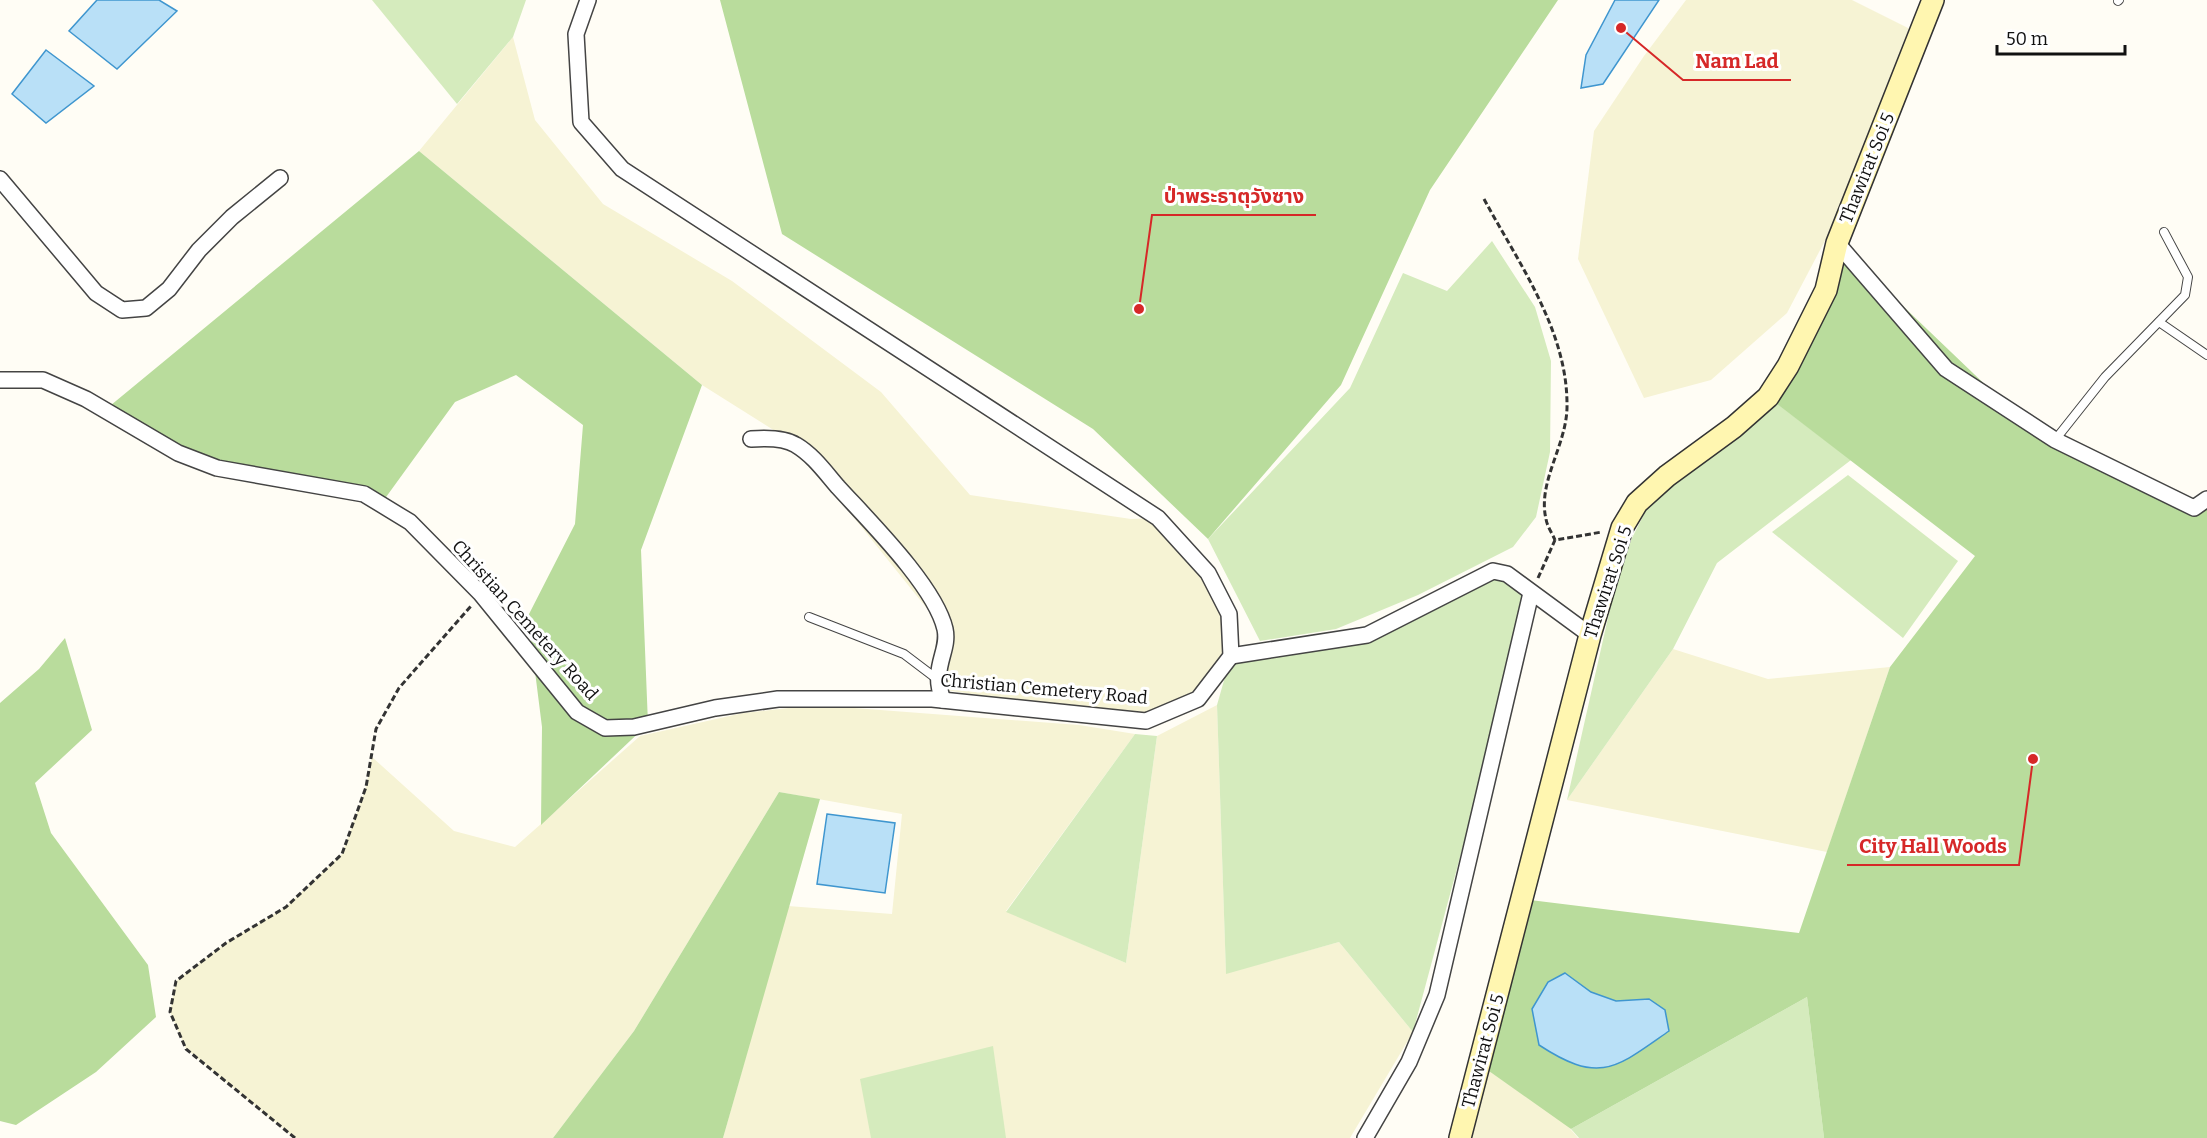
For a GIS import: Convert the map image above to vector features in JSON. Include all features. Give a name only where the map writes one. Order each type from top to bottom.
[{"type":"street","points":[[588,0],[576,34],[581,123],[622,169],[1158,518],[1208,573],[1229,614],[1232,656],[1367,635],[1492,571],[1508,574],[1590,635]]},
{"type":"street","name":"Thawirat Soi 5","points":[[1460,1138],[1590,635],[1622,528],[1637,503],[1667,476],[1734,428],[1768,397],[1788,366],[1826,290],[1837,243],[1933,0]]},
{"type":"street","points":[[0,179],[96,293],[122,310],[146,308],[169,289],[199,250],[232,217],[280,178]]},
{"type":"street","points":[[1837,243],[1946,369],[2055,440],[2194,508],[2207,499]]},
{"type":"street","name":"Christian Cemetery Road","points":[[0,380],[43,380],[86,399],[178,453],[217,468],[364,494],[410,522],[481,594],[578,712],[605,728],[634,727],[715,708],[778,699],[944,700],[1146,721],[1197,699],[1232,656]]},
{"type":"street","points":[[751,439],[794,443],[810,456],[881,533],[912,572],[939,611],[945,631],[937,679],[944,700]]},
{"type":"street","points":[[1365,1138],[1409,1062],[1437,995],[1531,593]]},
{"type":"lane","points":[[2055,440],[2105,377],[2185,295],[2188,277],[2164,232]]},
{"type":"lane","points":[[2159,322],[2207,356]]},
{"type":"lane","points":[[809,617],[904,654],[937,679]]},
{"type":"path","points":[[1484,199],[1541,307],[1563,358],[1568,405],[1563,439],[1544,490],[1546,519],[1555,540],[1531,593]]},
{"type":"path","points":[[1555,540],[1622,528]]},
{"type":"path","points":[[295,1138],[186,1049],[170,1012],[176,981],[226,943],[286,907],[342,854],[366,787],[376,729],[399,688],[481,594]]},
{"type":"shaded area","points":[[1686,0],[1852,0],[1912,30],[1829,233],[1787,313],[1711,380],[1644,398],[1578,259],[1594,131],[1644,56]]},
{"type":"shaded area","points":[[513,37],[535,120],[603,204],[732,281],[881,392],[970,495],[1131,519],[1158,518],[1229,614],[1231,656],[1198,699],[1146,721],[939,689],[945,631],[794,443],[702,385],[419,151]]},
{"type":"shaded area","points":[[1673,649],[1768,679],[1890,667],[1827,852],[1567,800]]},
{"type":"shaded area","points":[[815,705],[1079,725],[1135,734],[1006,911],[1126,963],[1157,736],[1217,705],[1226,973],[1339,942],[1413,1032],[1350,1138],[723,1138],[788,906],[892,914],[902,814],[779,792],[634,1031],[553,1138],[295,1138],[186,1049],[170,1012],[176,981],[226,943],[286,907],[342,854],[366,787],[372,757],[454,831],[515,847],[640,736],[743,713]]},
{"type":"shaded area","points":[[1479,1064],[1566,1124],[1578,1138],[1460,1138]]},
{"type":"green space","points":[[372,0],[526,0],[513,37],[457,104]]},
{"type":"green space","points":[[720,0],[1558,0],[1430,190],[1341,385],[1208,539],[1093,429],[782,234]]},
{"type":"green space","points":[[419,151],[702,385],[641,550],[648,724],[541,825],[542,727],[528,616],[575,524],[583,425],[516,375],[455,402],[381,504],[227,470],[105,410]]},
{"type":"green space","points":[[1492,241],[1535,307],[1551,361],[1550,452],[1536,517],[1513,547],[1418,595],[1336,629],[1260,641],[1208,539],[1350,388],[1403,273],[1447,291]]},
{"type":"green space","points":[[1837,243],[2020,418],[2207,509],[2207,1138],[1824,1138],[1807,997],[1571,1129],[1479,1064],[1522,899],[1799,933],[1890,667],[1975,556],[1768,397]]},
{"type":"green space","points":[[1776,403],[1851,460],[1717,563],[1673,649],[1567,800],[1621,560],[1650,502]]},
{"type":"green space","points":[[1848,475],[1958,561],[1903,638],[1772,532]]},
{"type":"green space","points":[[1493,571],[1531,593],[1413,1032],[1339,942],[1226,974],[1217,705],[1231,656],[1367,635]]},
{"type":"green space","points":[[65,638],[92,730],[35,783],[51,833],[148,965],[156,1017],[96,1072],[16,1125],[0,1121],[0,703],[39,669]]},
{"type":"green space","points":[[1135,734],[1157,736],[1126,963],[1006,912]]},
{"type":"green space","points":[[779,792],[820,799],[723,1138],[553,1138],[634,1031]]},
{"type":"green space","points":[[1807,997],[1824,1138],[1579,1138],[1571,1129]]},
{"type":"green space","points":[[993,1046],[1006,1138],[871,1138],[860,1079]]},
{"type":"water","points":[[97,0],[159,0],[177,11],[117,69],[69,31]]},
{"type":"water","points":[[1615,0],[1659,0],[1603,84],[1581,88],[1586,55]]},
{"type":"water","points":[[46,50],[94,86],[46,123],[12,94]]},
{"type":"water","points":[[827,814],[895,823],[885,893],[817,884]]},
{"type":"water","points":[[1565,973],[1591,992],[1616,1001],[1649,999],[1665,1010],[1669,1031],[1635,1054],[1607,1067],[1593,1068],[1578,1065],[1560,1057],[1539,1045],[1532,1009],[1548,982]]},
{"type":"place","name":"Nam Lad","points":[[1621,28]]},
{"type":"place","name":"ป่าพระธาตุวังซาง","points":[[1139,309]]},
{"type":"place","name":"City Hall Woods","points":[[2033,759]]}]
